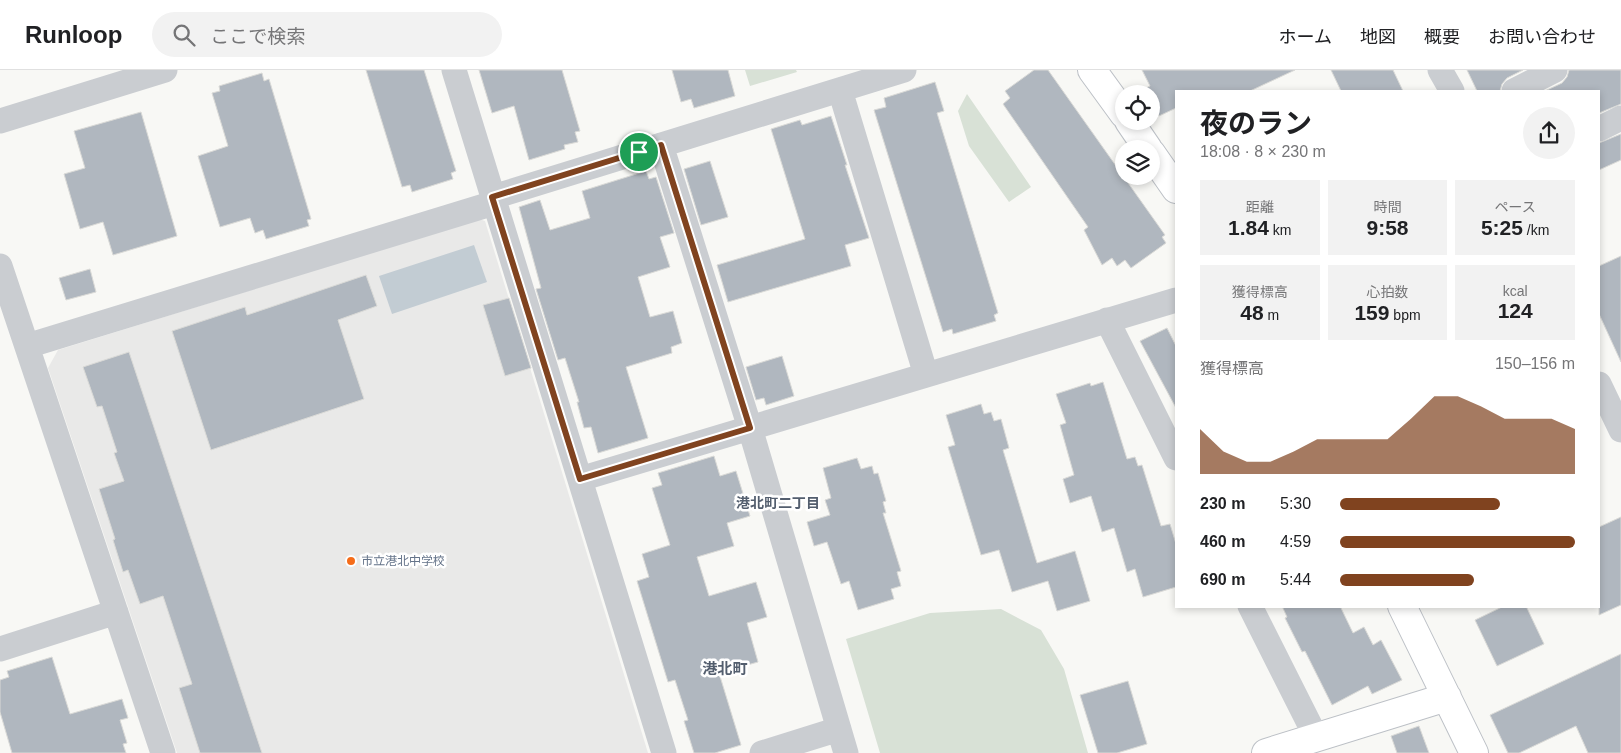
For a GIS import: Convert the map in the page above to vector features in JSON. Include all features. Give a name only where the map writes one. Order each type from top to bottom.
[{"type":"street","points":[[0,121],[166,70]]},
{"type":"street","points":[[454,70],[664,753]]},
{"type":"street","points":[[27,346],[904,70]]},
{"type":"street","points":[[1092,70],[1115,102]]},
{"type":"street","points":[[1440,70],[1451,90]]},
{"type":"street","points":[[1516,90],[1555,70]]},
{"type":"street","points":[[840,90],[926,375]]},
{"type":"street","points":[[1600,128],[1621,118]]},
{"type":"street","points":[[661,145],[750,428],[846,753]]},
{"type":"street","points":[[1160,166],[1175,188]]},
{"type":"street","points":[[0,266],[163,753]]},
{"type":"street","points":[[580,479],[1175,300]]},
{"type":"street","points":[[1107,320],[1175,456]]},
{"type":"street","points":[[1600,386],[1621,430]]},
{"type":"street","points":[[1251,608],[1316,738]]},
{"type":"street","points":[[1403,608],[1474,753]]},
{"type":"street","points":[[0,649],[116,612]]},
{"type":"street","points":[[1266,753],[1446,697]]},
{"type":"street","points":[[762,753],[839,729]]},
{"type":"shaded area","points":[[745,70],[796,70],[797,72],[750,86]]},
{"type":"shaded area","points":[[967,94],[1031,187],[1009,202],[969,146],[958,111]]},
{"type":"shaded area","name":"市立港北中学校","points":[[479,219],[485,221],[648,753],[177,753],[48,368],[58,350]]},
{"type":"shaded area","points":[[474,245],[487,282],[392,314],[379,276]]},
{"type":"shaded area","points":[[1001,609],[1041,630],[1064,669],[1088,753],[880,753],[846,639],[930,613]]},
{"type":"building","points":[[366,70],[424,70],[456,171],[451,173],[453,179],[412,192],[410,185],[402,187]]},
{"type":"building","points":[[479,70],[562,70],[580,131],[575,132],[578,142],[564,145],[565,149],[529,160],[514,106],[492,113]]},
{"type":"building","points":[[672,70],[728,70],[735,96],[694,108],[691,99],[681,102]]},
{"type":"building","points":[[1034,70],[1048,70],[1115,164],[1115,185],[1130,185],[1165,235],[1162,237],[1166,243],[1131,268],[1125,260],[1117,266],[1112,258],[1102,265],[1084,230],[1088,227],[1003,104],[1010,98],[1005,91]]},
{"type":"building","points":[[1142,70],[1295,70],[1252,90],[1175,90],[1175,108],[1160,116],[1160,85],[1150,85]]},
{"type":"building","points":[[1331,70],[1393,70],[1403,90],[1341,90]]},
{"type":"building","points":[[1467,70],[1523,70],[1507,78],[1500,90],[1477,90]]},
{"type":"building","points":[[1569,70],[1621,70],[1621,104],[1600,113],[1600,90],[1547,90],[1562,83],[1567,77]]},
{"type":"building","points":[[262,73],[264,81],[269,79],[311,219],[307,220],[309,226],[266,239],[263,230],[255,233],[250,218],[220,227],[198,156],[228,146],[212,93],[220,91],[219,86]]},
{"type":"building","points":[[935,82],[944,111],[937,113],[998,313],[994,315],[996,321],[953,334],[952,329],[943,332],[874,110],[886,107],[884,98]]},
{"type":"building","points":[[141,112],[177,236],[113,255],[103,222],[80,229],[64,174],[85,168],[74,131]]},
{"type":"building","points":[[831,116],[869,238],[845,245],[851,266],[728,302],[717,265],[805,239],[771,129],[800,120],[802,125]]},
{"type":"building","points":[[1621,134],[1621,160],[1600,170],[1600,143]]},
{"type":"building","points":[[710,161],[728,217],[701,225],[684,169]]},
{"type":"building","points":[[646,171],[649,179],[656,177],[674,233],[660,237],[670,267],[638,277],[650,317],[673,311],[682,343],[671,347],[672,353],[626,367],[648,438],[598,453],[591,427],[584,428],[577,402],[579,402],[565,358],[558,360],[536,289],[541,288],[519,207],[540,200],[550,230],[590,218],[582,191]]},
{"type":"building","points":[[1621,256],[1621,362],[1600,316],[1600,266]]},
{"type":"building","points":[[90,269],[96,292],[66,300],[59,278]]},
{"type":"building","points":[[366,275],[377,306],[338,320],[364,399],[211,450],[172,331],[245,307],[247,315]]},
{"type":"building","points":[[509,298],[531,368],[505,376],[483,305]]},
{"type":"building","points":[[1167,328],[1175,344],[1175,406],[1140,341]]},
{"type":"building","points":[[129,352],[262,753],[200,753],[179,688],[192,684],[163,596],[140,604],[128,570],[123,572],[99,489],[124,481],[114,453],[117,452],[102,406],[97,407],[83,367]]},
{"type":"building","points":[[782,356],[794,396],[766,405],[764,398],[756,400],[746,367]]},
{"type":"building","points":[[1103,382],[1127,459],[1135,457],[1138,466],[1142,465],[1161,526],[1170,524],[1175,541],[1175,587],[1143,597],[1135,569],[1127,572],[1114,528],[1102,532],[1091,496],[1070,503],[1063,479],[1074,475],[1060,425],[1066,423],[1056,394],[1090,383],[1091,386]]},
{"type":"building","points":[[981,404],[984,414],[991,412],[994,421],[1001,419],[1009,448],[1003,450],[1037,563],[1075,551],[1090,601],[1057,611],[1048,581],[1012,592],[999,550],[981,555],[948,447],[955,445],[946,415]]},
{"type":"building","points":[[714,456],[720,476],[736,471],[750,516],[727,523],[734,546],[697,557],[709,596],[756,582],[767,617],[747,623],[758,662],[719,673],[741,745],[715,753],[694,753],[684,721],[688,720],[675,680],[668,682],[637,581],[649,577],[642,554],[670,545],[652,488],[662,485],[658,473]]},
{"type":"building","points":[[857,458],[861,469],[872,466],[874,474],[878,473],[886,501],[883,502],[886,513],[883,513],[901,571],[897,572],[901,586],[891,589],[894,599],[858,610],[849,581],[841,584],[827,542],[814,546],[807,522],[830,515],[825,500],[831,498],[823,468]]},
{"type":"building","points":[[1621,517],[1621,605],[1599,615],[1600,608],[1600,527]]},
{"type":"building","points":[[1283,608],[1341,608],[1353,633],[1364,627],[1373,645],[1381,640],[1402,680],[1372,694],[1368,686],[1332,705],[1305,651],[1302,652],[1285,618],[1287,617]]},
{"type":"building","points":[[1500,608],[1527,608],[1544,644],[1497,666],[1475,620]]},
{"type":"building","points":[[1621,654],[1621,753],[1588,753],[1576,726],[1519,753],[1508,753],[1490,715]]},
{"type":"building","points":[[52,657],[70,714],[122,699],[128,718],[120,720],[127,743],[123,744],[126,753],[12,753],[0,712],[0,680],[9,677],[7,671]]},
{"type":"building","points":[[1128,681],[1147,744],[1117,753],[1098,753],[1080,695]]},
{"type":"building","points":[[1419,726],[1429,753],[1397,753],[1391,736]]},
{"type":"place","name":"市立港北中学校","points":[[351,561]]},
{"type":"district","name":"港北町二丁目","points":[[778,503]]},
{"type":"district","name":"港北町","points":[[725,669]]},
{"type":"route","points":[[661,145],[750,428],[580,479],[492,197],[639,152],[661,145]]}]
